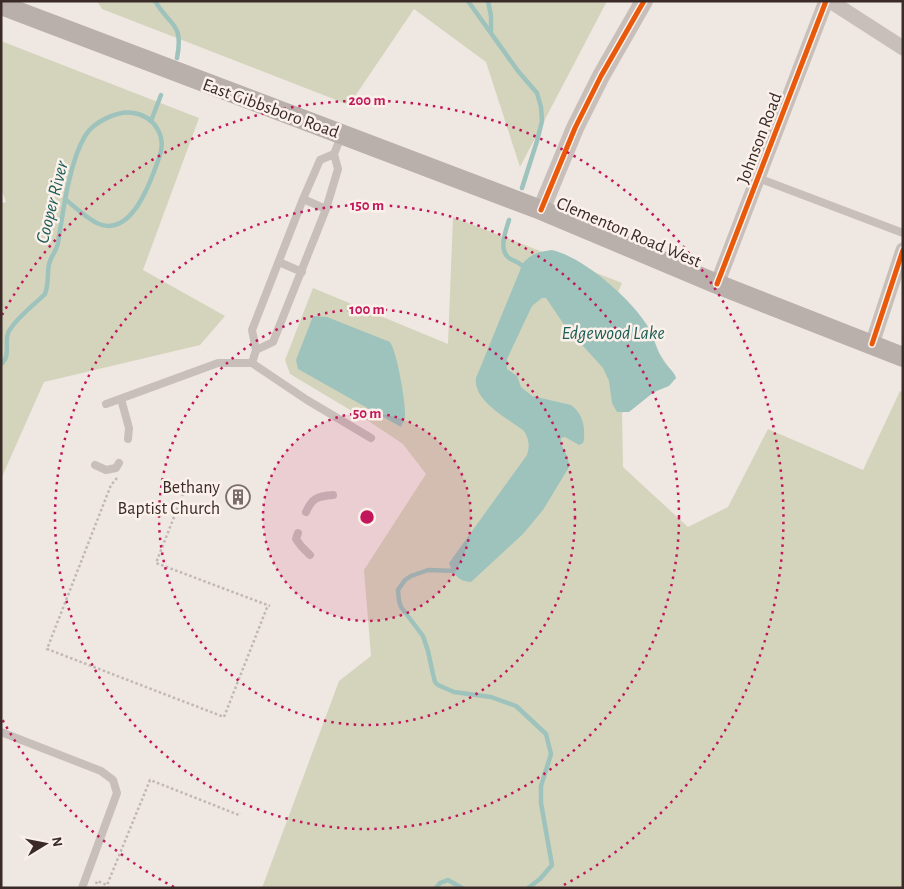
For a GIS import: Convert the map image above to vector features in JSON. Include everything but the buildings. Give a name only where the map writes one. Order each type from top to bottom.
[{"type":"main road","name":"East Gibbsboro Road","points":[[1,5],[541,210]]},
{"type":"main road","name":"Clementon Road West","points":[[541,210],[717,284],[903,356]]},
{"type":"street","points":[[541,210],[580,119],[601,76],[644,1]]},
{"type":"street","name":"Johnson Road","points":[[717,284],[826,1]]},
{"type":"street","points":[[830,1],[903,48]]},
{"type":"street","points":[[872,344],[903,250]]},
{"type":"lane","points":[[256,350],[273,342],[302,272],[326,209],[338,169],[334,154],[342,134]]},
{"type":"lane","points":[[252,364],[256,350],[252,330],[278,262],[320,160],[334,154]]},
{"type":"lane","points":[[758,178],[903,234]]},
{"type":"lane","points":[[303,199],[326,209]]},
{"type":"lane","points":[[278,262],[302,272]]},
{"type":"lane","points":[[106,404],[218,363],[252,364],[307,400],[371,438]]},
{"type":"lane","points":[[121,399],[129,428],[128,439]]},
{"type":"lane","points":[[95,465],[106,470],[116,468],[119,462]]},
{"type":"lane","points":[[306,512],[310,501],[320,496],[333,495]]},
{"type":"lane","points":[[298,533],[296,538],[301,546],[310,554]]},
{"type":"lane","points":[[1,732],[101,771],[113,780],[117,793],[82,888]]},
{"type":"path","points":[[120,475],[110,485],[47,649],[224,717],[269,605],[156,563],[185,489]]},
{"type":"path","points":[[94,888],[97,882],[107,885],[150,780],[239,815],[240,813]]},
{"type":"green space","points":[[97,1],[607,1],[520,167],[486,62],[414,9],[349,105],[102,9]]},
{"type":"green space","points":[[1,41],[199,118],[143,270],[225,316],[200,345],[44,382],[1,479],[1,203],[6,202],[1,188]]},
{"type":"green space","points":[[453,217],[622,283],[618,292],[676,378],[622,413],[623,467],[688,527],[728,507],[768,429],[863,470],[900,391],[903,392],[903,888],[262,888],[339,681],[371,656],[364,570],[426,474],[403,444],[290,374],[285,360],[313,288],[448,344]]},
{"type":"water","name":"Edgewood Lake","points":[[552,250],[578,261],[618,291],[647,325],[661,356],[676,378],[669,386],[654,392],[629,412],[617,412],[612,403],[609,381],[603,368],[565,326],[546,298],[542,298],[532,306],[507,359],[507,369],[517,376],[521,387],[532,396],[571,405],[578,412],[582,421],[584,440],[579,445],[565,437],[561,438],[561,444],[568,458],[569,467],[543,510],[523,534],[471,582],[467,582],[457,576],[449,563],[527,455],[529,446],[524,431],[485,401],[480,394],[476,378],[523,263],[536,254]]},
{"type":"water","points":[[313,316],[327,317],[390,342],[401,378],[404,400],[405,417],[401,427],[298,369],[296,360]]},
{"type":"waterway","name":"Cooper River","points":[[155,1],[177,31],[179,38],[177,58]]},
{"type":"waterway","points":[[468,1],[518,71],[537,93],[542,121],[522,188]]},
{"type":"waterway","points":[[488,1],[491,31]]},
{"type":"waterway","name":"Cooper River","points":[[151,121],[161,95]]},
{"type":"waterway","name":"Cooper River","points":[[1,364],[7,353],[7,335],[9,331],[21,316],[45,294],[49,264],[57,246],[65,203],[67,188],[79,147],[85,136],[100,122],[121,113],[142,115],[154,124],[162,143],[161,150],[145,192],[130,215],[121,222],[111,226],[99,224],[81,213],[77,209],[69,202],[65,199]]},
{"type":"waterway","points":[[509,220],[503,245],[504,250],[509,258],[520,263],[525,269]]},
{"type":"waterway","points":[[458,571],[428,570],[411,576],[405,580],[398,590],[399,601],[401,607],[423,636],[435,682],[438,685],[454,692],[491,697],[516,706],[546,734],[551,754],[541,786],[541,803],[552,865],[540,879],[528,888]]},
{"type":"waterway","points":[[436,888],[440,883],[448,880],[462,888]]},
{"type":"cycle path","points":[[541,210],[575,128],[601,76],[644,1]]},
{"type":"cycle path","points":[[717,284],[826,1]]},
{"type":"cycle path","points":[[872,344],[903,250]]},
{"type":"place","name":"Bethany Baptist Church","points":[[238,497]]}]
